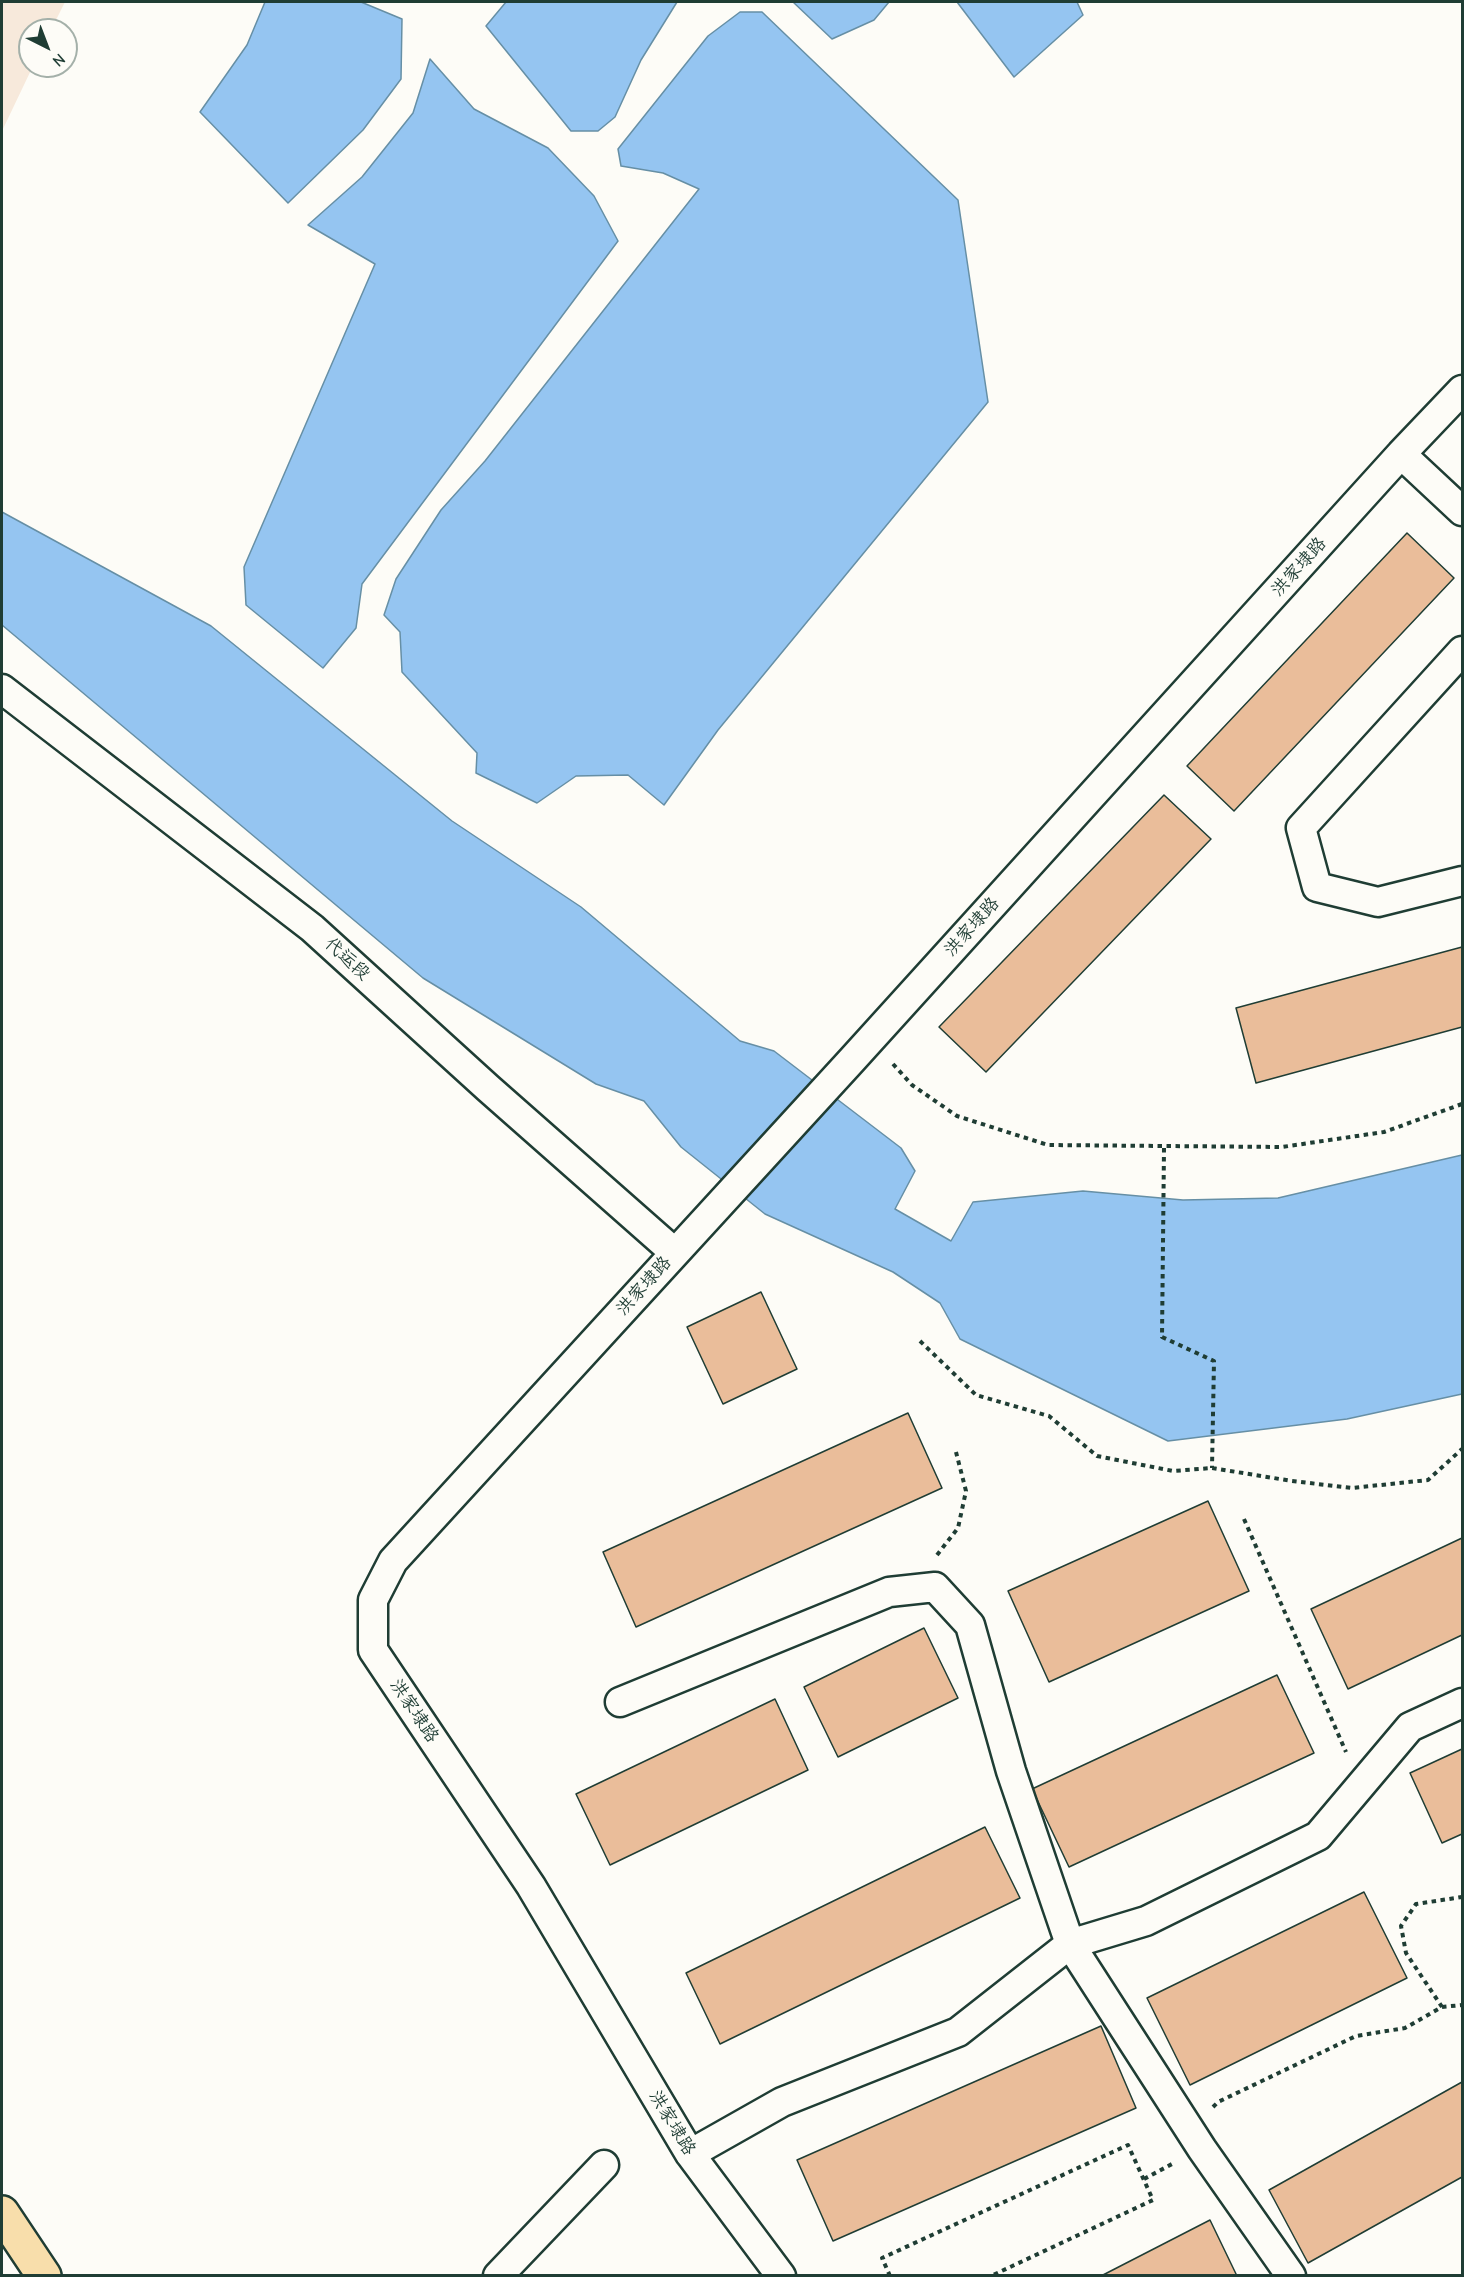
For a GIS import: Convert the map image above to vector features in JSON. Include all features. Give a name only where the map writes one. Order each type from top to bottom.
[{"type":"highway","points":[[2,2212],[44,2276]]},
{"type":"street","name":"洪家埭路","points":[[781,2276],[690,2154],[531,1886],[373,1650],[373,1600],[393,1561],[860,1051],[1401,454],[1462,390]]},
{"type":"street","points":[[1401,454],[1462,511]]},
{"type":"street","points":[[1462,651],[1301,828],[1317,888],[1378,902],[1462,881]]},
{"type":"street","name":"代运段","points":[[2,689],[312,928],[488,1088],[674,1252]]},
{"type":"street","points":[[620,1702],[889,1592],[935,1587],[970,1625],[1011,1771],[1070,1944],[1191,2130],[1291,2276]]},
{"type":"street","points":[[690,2154],[782,2102],[958,2032],[1070,1944],[1146,1921],[1318,1836],[1410,1727],[1462,1702]]},
{"type":"street","points":[[498,2276],[604,2166]]},
{"type":"path","points":[[860,1051],[957,1116],[1048,1145],[1164,1148],[1293,1146],[1384,1132],[1462,1104]]},
{"type":"path","points":[[1164,1148],[1161,1338],[1214,1360],[1212,1468]]},
{"type":"path","points":[[920,1341],[976,1395],[1048,1416],[1097,1456],[1173,1471],[1212,1468],[1352,1488],[1428,1480],[1462,1449]]},
{"type":"path","points":[[903,1590],[933,1560],[958,1528],[966,1491],[956,1452]]},
{"type":"path","points":[[1244,1519],[1360,1786]]},
{"type":"path","points":[[1442,2007],[1406,1953],[1401,1926],[1416,1904],[1462,1898]]},
{"type":"path","points":[[1191,2130],[1218,2102],[1307,2058],[1356,2036],[1405,2028],[1442,2007],[1462,2005]]},
{"type":"path","points":[[890,2276],[882,2258],[1128,2145],[1154,2200],[991,2276]]},
{"type":"shaded area","points":[[2,2],[65,2],[57,18],[18,18],[18,78],[27,78],[2,131]]},
{"type":"water","points":[[265,2],[361,2],[402,19],[401,79],[363,130],[288,203],[200,112],[247,45]]},
{"type":"water","points":[[506,2],[677,2],[641,60],[615,117],[598,131],[571,131],[486,26]]},
{"type":"water","points":[[793,2],[889,2],[874,20],[832,39]]},
{"type":"water","points":[[957,2],[1077,2],[1083,15],[1014,77]]},
{"type":"water","points":[[740,12],[762,12],[958,200],[988,402],[718,730],[664,805],[628,775],[576,776],[537,803],[476,773],[477,753],[402,672],[400,632],[384,615],[396,579],[441,510],[485,461],[699,189],[663,173],[621,166],[618,149],[708,36]]},
{"type":"water","points":[[430,59],[474,109],[548,148],[594,196],[618,241],[362,584],[356,628],[323,668],[246,605],[244,567],[375,264],[308,225],[362,177],[413,113]]},
{"type":"water","points":[[2,512],[211,626],[452,821],[581,907],[740,1041],[774,1051],[901,1148],[915,1171],[895,1209],[951,1241],[973,1202],[1083,1191],[1183,1200],[1278,1198],[1462,1155],[1462,1394],[1347,1419],[1168,1441],[960,1339],[940,1303],[893,1272],[765,1214],[681,1147],[644,1101],[596,1084],[423,978],[2,625]]},
{"type":"building","points":[[1407,533],[1454,578],[1234,811],[1187,766]]},
{"type":"building","points":[[1164,795],[1211,839],[986,1072],[939,1027]]},
{"type":"building","points":[[1462,947],[1462,1027],[1256,1083],[1236,1008]]},
{"type":"building","points":[[761,1292],[797,1369],[723,1404],[687,1327]]},
{"type":"building","points":[[908,1413],[942,1488],[636,1627],[603,1552]]},
{"type":"building","points":[[1208,1501],[1249,1591],[1049,1682],[1008,1591]]},
{"type":"building","points":[[1462,1538],[1462,1635],[1348,1689],[1311,1609]]},
{"type":"building","points":[[924,1628],[958,1698],[838,1757],[804,1687]]},
{"type":"building","points":[[1277,1675],[1314,1753],[1069,1867],[1032,1789]]},
{"type":"building","points":[[775,1699],[808,1770],[610,1865],[576,1794]]},
{"type":"building","points":[[1462,1749],[1462,1834],[1442,1843],[1410,1773]]},
{"type":"building","points":[[985,1827],[1020,1898],[720,2044],[686,1973]]},
{"type":"building","points":[[1364,1892],[1407,1978],[1190,2085],[1147,1998]]},
{"type":"building","points":[[1101,2026],[1136,2108],[833,2241],[797,2160]]},
{"type":"building","points":[[1462,2082],[1462,2177],[1308,2263],[1269,2190]]},
{"type":"building","points":[[1210,2220],[1237,2276],[1101,2276]]}]
